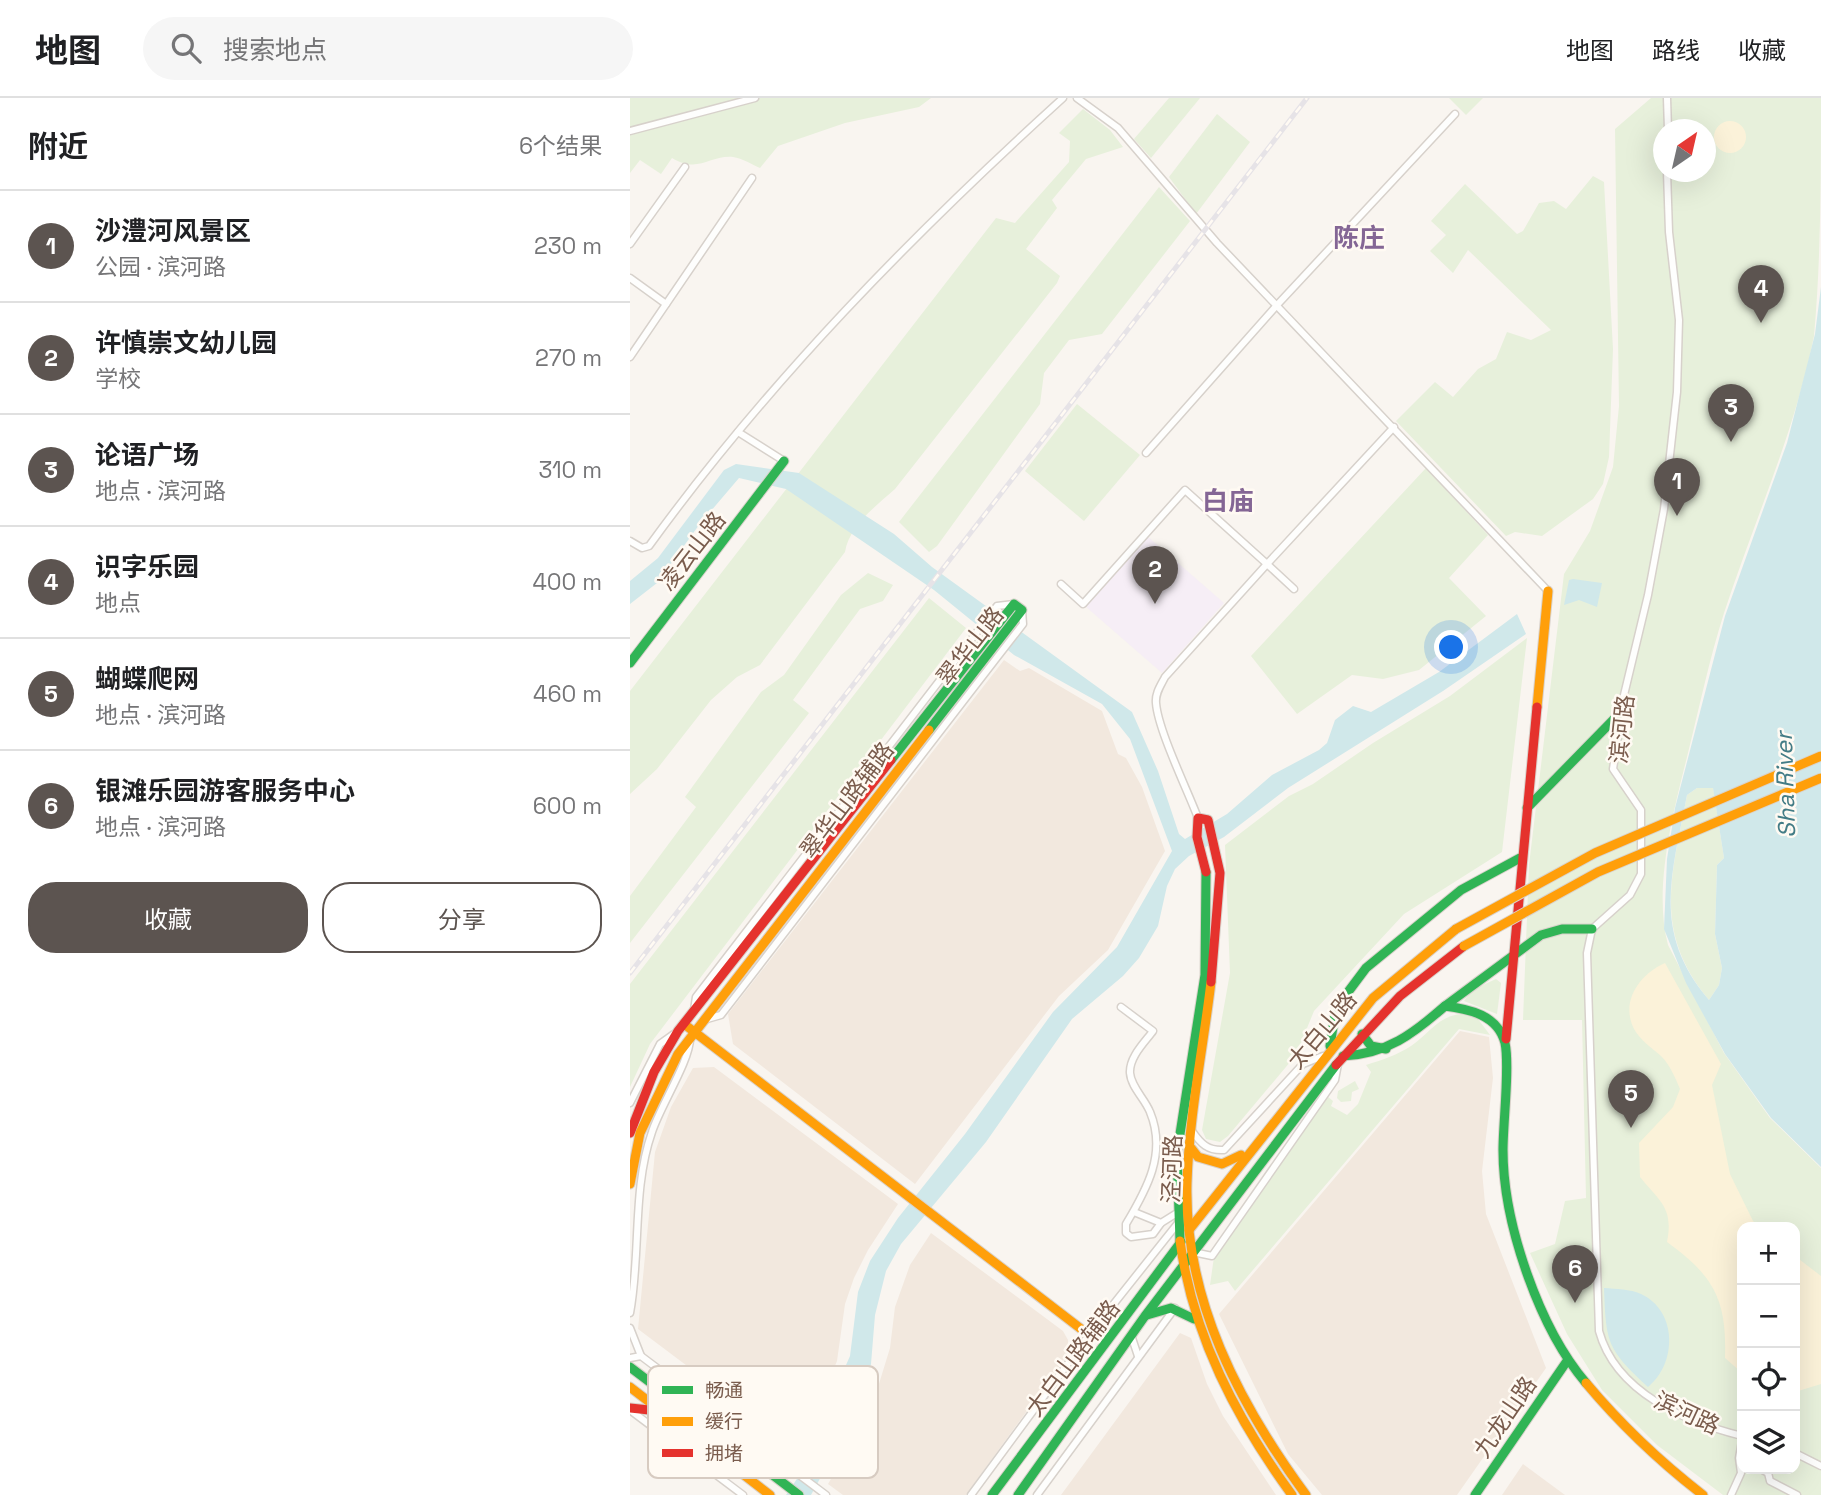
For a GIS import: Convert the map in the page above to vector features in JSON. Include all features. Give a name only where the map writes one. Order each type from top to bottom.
[{"type":"main road","name":"凌云山路","points":[[630,663],[783,462]]},
{"type":"main road","points":[[1548,590],[1520,858],[1505,1044],[1503,1154],[1510,1214],[1520,1255],[1567,1362],[1624,1429],[1661,1463],[1703,1495]]},
{"type":"main road","name":"翠华山路","points":[[630,1184],[639,1140],[656,1093],[693,1035],[1017,614]]},
{"type":"main road","name":"翠华山路","points":[[630,1133],[654,1072],[681,1028],[989,653]]},
{"type":"main road","points":[[1527,808],[1621,712]]},
{"type":"main road","name":"太白山路","points":[[992,1495],[1253,1145],[1330,1047],[1373,998],[1456,929],[1595,853],[1821,756]]},
{"type":"main road","name":"太白山路","points":[[1018,1495],[1145,1316],[1254,1176],[1340,1059],[1400,996],[1464,946],[1598,872],[1821,778]]},
{"type":"main road","name":"泾河路","points":[[1200,821],[1220,864],[1214,972],[1192,1131],[1187,1200],[1193,1252],[1203,1300],[1237,1390],[1279,1460],[1306,1495]]},
{"type":"main road","name":"泾河路","points":[[1200,821],[1206,869],[1205,975],[1176,1177],[1182,1266],[1196,1322],[1236,1412],[1292,1495]]},
{"type":"main road","points":[[1330,1047],[1336,1008],[1366,968],[1461,890],[1520,858]]},
{"type":"main road","points":[[1340,1059],[1370,1056],[1404,1041],[1445,1006],[1512,956],[1541,939],[1562,929],[1592,929]]},
{"type":"main road","points":[[1445,1006],[1466,1008],[1491,1020],[1500,1027],[1505,1044]]},
{"type":"main road","points":[[681,1028],[1089,1335]]},
{"type":"main road","points":[[1362,1034],[1371,1046],[1386,1049]]},
{"type":"main road","points":[[1191,1148],[1198,1157],[1222,1164],[1234,1161],[1253,1145]]},
{"type":"main road","points":[[1145,1316],[1160,1308],[1175,1308],[1185,1311],[1196,1322]]},
{"type":"main road","name":"九龙山路","points":[[1475,1495],[1567,1362]]},
{"type":"main road","points":[[630,1367],[648,1381]]},
{"type":"main road","points":[[630,1387],[648,1401]]},
{"type":"main road","points":[[630,1409],[648,1410]]},
{"type":"main road","points":[[748,1478],[770,1495]]},
{"type":"main road","points":[[777,1478],[799,1495]]},
{"type":"street","points":[[630,131],[755,98]]},
{"type":"street","points":[[630,541],[642,548],[649,546],[738,432],[939,213],[1063,98]]},
{"type":"street","points":[[1077,98],[1118,128],[1217,243],[1548,590]]},
{"type":"street","points":[[1667,98],[1668,119]]},
{"type":"street","points":[[1146,453],[1278,304],[1455,114]]},
{"type":"street","points":[[630,244],[685,167]]},
{"type":"street","points":[[630,357],[752,178]]},
{"type":"street","name":"滨河路","points":[[1667,182],[1669,232],[1679,320],[1677,392],[1662,521],[1621,712],[1613,769],[1641,810],[1641,874],[1630,895],[1592,929],[1587,953],[1599,1331],[1603,1345],[1625,1375],[1661,1405],[1737,1437]]},
{"type":"street","points":[[630,278],[666,304]]},
{"type":"street","points":[[1200,821],[1160,720],[1155,701],[1158,690],[1165,677],[1394,427]]},
{"type":"street","points":[[738,432],[783,462]]},
{"type":"street","points":[[1061,584],[1083,604],[1185,489],[1294,589]]},
{"type":"street","name":"翠华山路辅路","points":[[694,1012],[696,997],[997,606],[1017,614]]},
{"type":"street","points":[[989,653],[1017,614]]},
{"type":"street","points":[[1121,1007],[1153,1031],[1132,1060],[1130,1074],[1153,1121],[1157,1155],[1151,1177],[1126,1224],[1126,1233],[1131,1237],[1153,1234],[1161,1223],[1178,1218]]},
{"type":"street","points":[[630,1103],[660,1044],[681,1028]]},
{"type":"street","points":[[630,1313],[635,1285],[644,1157],[673,1079],[690,1053],[693,1035]]},
{"type":"street","points":[[1192,1131],[1203,1146],[1215,1151],[1224,1150],[1303,1064],[1323,1056]]},
{"type":"street","points":[[1193,1252],[1212,1256],[1335,1080],[1340,1059]]},
{"type":"street","points":[[1133,1212],[1161,1223]]},
{"type":"street","name":"太白山路辅路","points":[[971,1495],[1178,1218]]},
{"type":"street","points":[[1037,1495],[1175,1308]]},
{"type":"street","points":[[1104,1317],[1123,1318]]},
{"type":"street","points":[[630,1328],[641,1356],[654,1366]]},
{"type":"street","points":[[1131,1335],[1138,1356]]},
{"type":"street","points":[[630,1358],[641,1356]]},
{"type":"street","points":[[630,1409],[648,1423]]},
{"type":"street","points":[[1800,1456],[1821,1466]]},
{"type":"street","points":[[1731,1495],[1741,1474]]},
{"type":"street","points":[[1768,1474],[1770,1481],[1797,1495]]},
{"type":"street","points":[[721,1478],[743,1495]]},
{"type":"street","points":[[804,1478],[827,1495]]},
{"type":"shaded area","points":[[1147,536],[1224,603],[1162,673],[1085,606]]},
{"type":"shaded area","points":[[1004,660],[1020,671],[1029,668],[1102,711],[1118,754],[1126,758],[1142,787],[1165,851],[1108,950],[1059,996],[915,1184],[733,1044],[728,1014]]},
{"type":"shaded area","points":[[1460,1031],[1489,1037],[1493,1078],[1482,1171],[1486,1214],[1546,1368],[1457,1495],[1322,1495],[1288,1454],[1219,1314]]},
{"type":"shaded area","points":[[714,1067],[898,1204],[868,1250],[854,1278],[845,1304],[835,1366],[687,1366],[638,1329],[655,1152],[671,1107],[693,1068]]},
{"type":"shaded area","points":[[931,1233],[1063,1331],[1068,1340],[1068,1354],[966,1495],[843,1495],[828,1484],[832,1478],[878,1478],[878,1387],[890,1348],[895,1307],[910,1265]]},
{"type":"shaded area","points":[[1180,1333],[1191,1338],[1207,1384],[1223,1416],[1276,1495],[1061,1495]]},
{"type":"shaded area","points":[[1523,1464],[1565,1495],[1502,1495]]},
{"type":"green space","points":[[630,98],[931,98],[919,107],[845,123],[778,146],[760,168],[733,157],[697,164],[672,158],[661,174],[640,160],[630,173]]},
{"type":"green space","points":[[1169,98],[1200,98],[1151,158],[1134,139]]},
{"type":"green space","points":[[1449,98],[1483,98],[1466,115]]},
{"type":"green space","points":[[1651,98],[1821,98],[1821,187],[1814,336],[1785,442],[1724,613],[1714,649],[1671,826],[1663,900],[1668,945],[1724,1053],[1770,1118],[1821,1168],[1821,1495],[1723,1495],[1657,1445],[1602,1390],[1567,1334],[1530,1253],[1555,1244],[1565,1201],[1586,1198],[1582,1020],[1523,1020],[1529,865],[1564,574],[1590,531],[1613,467],[1619,406],[1615,129]]},
{"type":"green space","points":[[1083,109],[1110,130],[1123,147],[1086,159],[1052,200],[1057,208],[1026,249],[1060,276],[1057,283],[895,489],[858,525],[845,552],[760,665],[737,677],[711,700],[657,769],[630,794],[630,691],[996,218],[1015,223],[1069,162],[1070,141],[1059,133]]},
{"type":"green space","points":[[1217,114],[1250,142],[1196,214],[1169,177]]},
{"type":"green space","points":[[1593,176],[1604,182],[1613,349],[1609,457],[1603,484],[1593,499],[1542,536],[1515,532],[1506,536],[1396,421],[1435,382],[1453,397],[1478,369],[1496,359],[1507,332],[1531,340],[1551,330],[1468,250],[1453,273],[1430,251],[1446,235],[1431,221],[1465,184],[1517,234],[1523,231],[1539,203],[1554,201],[1566,209]]},
{"type":"green space","points":[[1159,187],[1190,221],[1102,334],[1069,340],[1044,373],[1040,404],[937,546],[929,552],[899,522]]},
{"type":"green space","points":[[1077,404],[1140,455],[1084,521],[1025,471]]},
{"type":"green space","points":[[1426,468],[1488,535],[1449,578],[1486,616],[1419,670],[1383,679],[1352,675],[1297,714],[1251,656]]},
{"type":"green space","points":[[868,573],[893,585],[883,601],[860,609],[793,700],[809,713],[630,943],[630,896],[696,807],[685,797],[761,692],[784,675],[841,595]]},
{"type":"green space","points":[[929,598],[966,628],[650,1044],[630,1087],[630,984]]},
{"type":"green space","points":[[1527,638],[1502,852],[1404,914],[1314,1011],[1296,1055],[1228,1136],[1220,1142],[1206,1139],[1202,1130],[1230,973],[1225,845],[1289,796],[1313,784],[1450,696]]},
{"type":"green space","points":[[1713,787],[1724,858],[1717,865],[1715,934],[1722,968],[1719,985],[1709,1000],[1691,975],[1679,950],[1671,902],[1672,877],[1687,795],[1697,788]]},
{"type":"green space","points":[[1496,979],[1501,983],[1497,1014],[1464,1001],[1472,990]]},
{"type":"green space","points":[[1461,1014],[1478,1019],[1490,1035],[1459,1029],[1235,1291],[1228,1281],[1210,1285],[1214,1257],[1327,1096],[1333,1101],[1331,1106],[1347,1115],[1358,1104],[1371,1072],[1366,1065],[1406,1049],[1446,1018]]},
{"type":"green space","points":[[1355,1081],[1359,1089],[1352,1092],[1351,1101],[1341,1102],[1337,1098],[1338,1091]]},
{"type":"sand","points":[[1736,122],[1742,125],[1745,131],[1742,149],[1730,153],[1718,149],[1718,125]]},
{"type":"sand","points":[[1665,963],[1721,1064],[1712,1085],[1730,1174],[1754,1222],[1737,1222],[1737,1369],[1725,1358],[1723,1320],[1714,1291],[1696,1266],[1667,1242],[1667,1212],[1640,1177],[1639,1143],[1673,1107],[1680,1089],[1672,1071],[1634,1029],[1630,1019],[1629,1008],[1635,990],[1656,968]]},
{"type":"sand","points":[[1800,1260],[1821,1276],[1821,1384],[1800,1390]]},
{"type":"water","name":"Sha River","points":[[1821,287],[1821,1167],[1771,1118],[1725,1054],[1686,983],[1664,929],[1667,859],[1675,808],[1725,616],[1787,443],[1815,334]],"holes":[[[1697,788],[1713,788],[1724,858],[1717,865],[1715,934],[1722,968],[1719,985],[1709,1000],[1691,975],[1679,951],[1671,902],[1672,877],[1687,795]]]},
{"type":"water","points":[[736,464],[799,473],[894,534],[932,567],[1132,712],[1158,771],[1179,834],[1185,839],[1227,814],[1272,775],[1319,750],[1327,743],[1335,720],[1353,706],[1371,712],[1439,672],[1517,614],[1526,634],[1443,691],[1288,788],[1224,837],[1189,856],[1175,869],[1167,886],[1158,926],[1139,958],[1123,976],[1072,1019],[986,1142],[901,1244],[886,1271],[875,1315],[870,1366],[846,1366],[850,1356],[858,1292],[870,1261],[898,1218],[965,1134],[1053,1012],[1117,947],[1172,851],[1130,739],[1102,704],[1014,655],[934,590],[786,489],[739,478],[699,525],[657,583],[630,604],[630,581],[658,558],[724,470]]},
{"type":"water","points":[[1569,580],[1602,583],[1597,607],[1579,600],[1564,605]]},
{"type":"water","points":[[1604,1288],[1641,1294],[1662,1312],[1669,1338],[1668,1352],[1658,1377],[1648,1387],[1624,1363],[1611,1344],[1606,1321]]},
{"type":"water","points":[[798,1478],[820,1478],[811,1495],[786,1495]]},
{"type":"railway","points":[[630,973],[1307,98]]},
{"type":"traffic: fast","points":[[630,663],[784,461]]},
{"type":"traffic: fast","points":[[891,760],[1014,604],[1022,610],[929,730]]},
{"type":"traffic: fast","points":[[1527,808],[1621,712]]},
{"type":"traffic: fast","points":[[1330,1046],[1336,1008],[1366,968],[1461,890],[1520,858]]},
{"type":"traffic: fast","points":[[1180,1241],[1177,1153],[1205,975],[1206,872]]},
{"type":"traffic: fast","points":[[1445,1006],[1541,935],[1562,929],[1592,929]]},
{"type":"traffic: fast","points":[[1343,1056],[1386,1047],[1410,1034],[1445,1006],[1481,1015],[1496,1026],[1505,1043],[1506,1053],[1503,1150],[1509,1209],[1517,1241],[1527,1273],[1553,1334],[1586,1383]]},
{"type":"traffic: fast","points":[[1362,1034],[1371,1046],[1386,1049]]},
{"type":"traffic: fast","points":[[1018,1495],[1145,1316],[1336,1065]]},
{"type":"traffic: fast","points":[[992,1495],[1181,1242]]},
{"type":"traffic: fast","points":[[1147,1315],[1171,1308],[1194,1319]]},
{"type":"traffic: fast","points":[[1475,1495],[1567,1361]]},
{"type":"traffic: fast","points":[[630,1367],[648,1381]]},
{"type":"traffic: fast","points":[[777,1478],[799,1495]]},
{"type":"traffic: slow","points":[[1537,707],[1548,591]]},
{"type":"traffic: slow","points":[[630,1184],[640,1133],[678,1054],[929,730]]},
{"type":"traffic: slow","points":[[1456,929],[1595,853],[1821,756]]},
{"type":"traffic: slow","points":[[1464,946],[1598,872],[1821,778]]},
{"type":"traffic: slow","points":[[1189,1230],[1373,998],[1456,929]]},
{"type":"traffic: slow","points":[[1211,982],[1188,1158],[1189,1226],[1195,1268],[1220,1348],[1238,1387],[1306,1495]]},
{"type":"traffic: slow","points":[[684,1024],[1089,1335]]},
{"type":"traffic: slow","points":[[1191,1148],[1198,1157],[1222,1164],[1241,1155]]},
{"type":"traffic: slow","points":[[1180,1241],[1195,1310],[1220,1375],[1235,1406],[1292,1495]]},
{"type":"traffic: slow","points":[[1586,1383],[1642,1442],[1703,1495]]},
{"type":"traffic: slow","points":[[630,1387],[648,1401]]},
{"type":"traffic: slow","points":[[748,1478],[770,1495]]},
{"type":"traffic: jam","points":[[1506,1039],[1537,707]]},
{"type":"traffic: jam","points":[[630,1133],[654,1072],[678,1031],[891,760]]},
{"type":"traffic: jam","points":[[1206,872],[1197,837],[1198,818],[1208,820],[1220,873],[1211,982]]},
{"type":"traffic: jam","points":[[1336,1065],[1400,996],[1464,946]]},
{"type":"traffic: jam","points":[[630,1408],[648,1410]]},
{"type":"place","name":"识字乐园","points":[[1761,323]]},
{"type":"place","name":"论语广场","points":[[1731,442]]},
{"type":"place","name":"沙澧河风景区","points":[[1677,516]]},
{"type":"place","name":"许慎崇文幼儿园","points":[[1155,604]]},
{"type":"place","name":"蝴蝶爬网","points":[[1631,1128]]},
{"type":"place","name":"银滩乐园游客服务中心","points":[[1575,1303]]},
{"type":"district","name":"陈庄","points":[[1359,238]]},
{"type":"district","name":"白庙","points":[[1228,501]]}]
